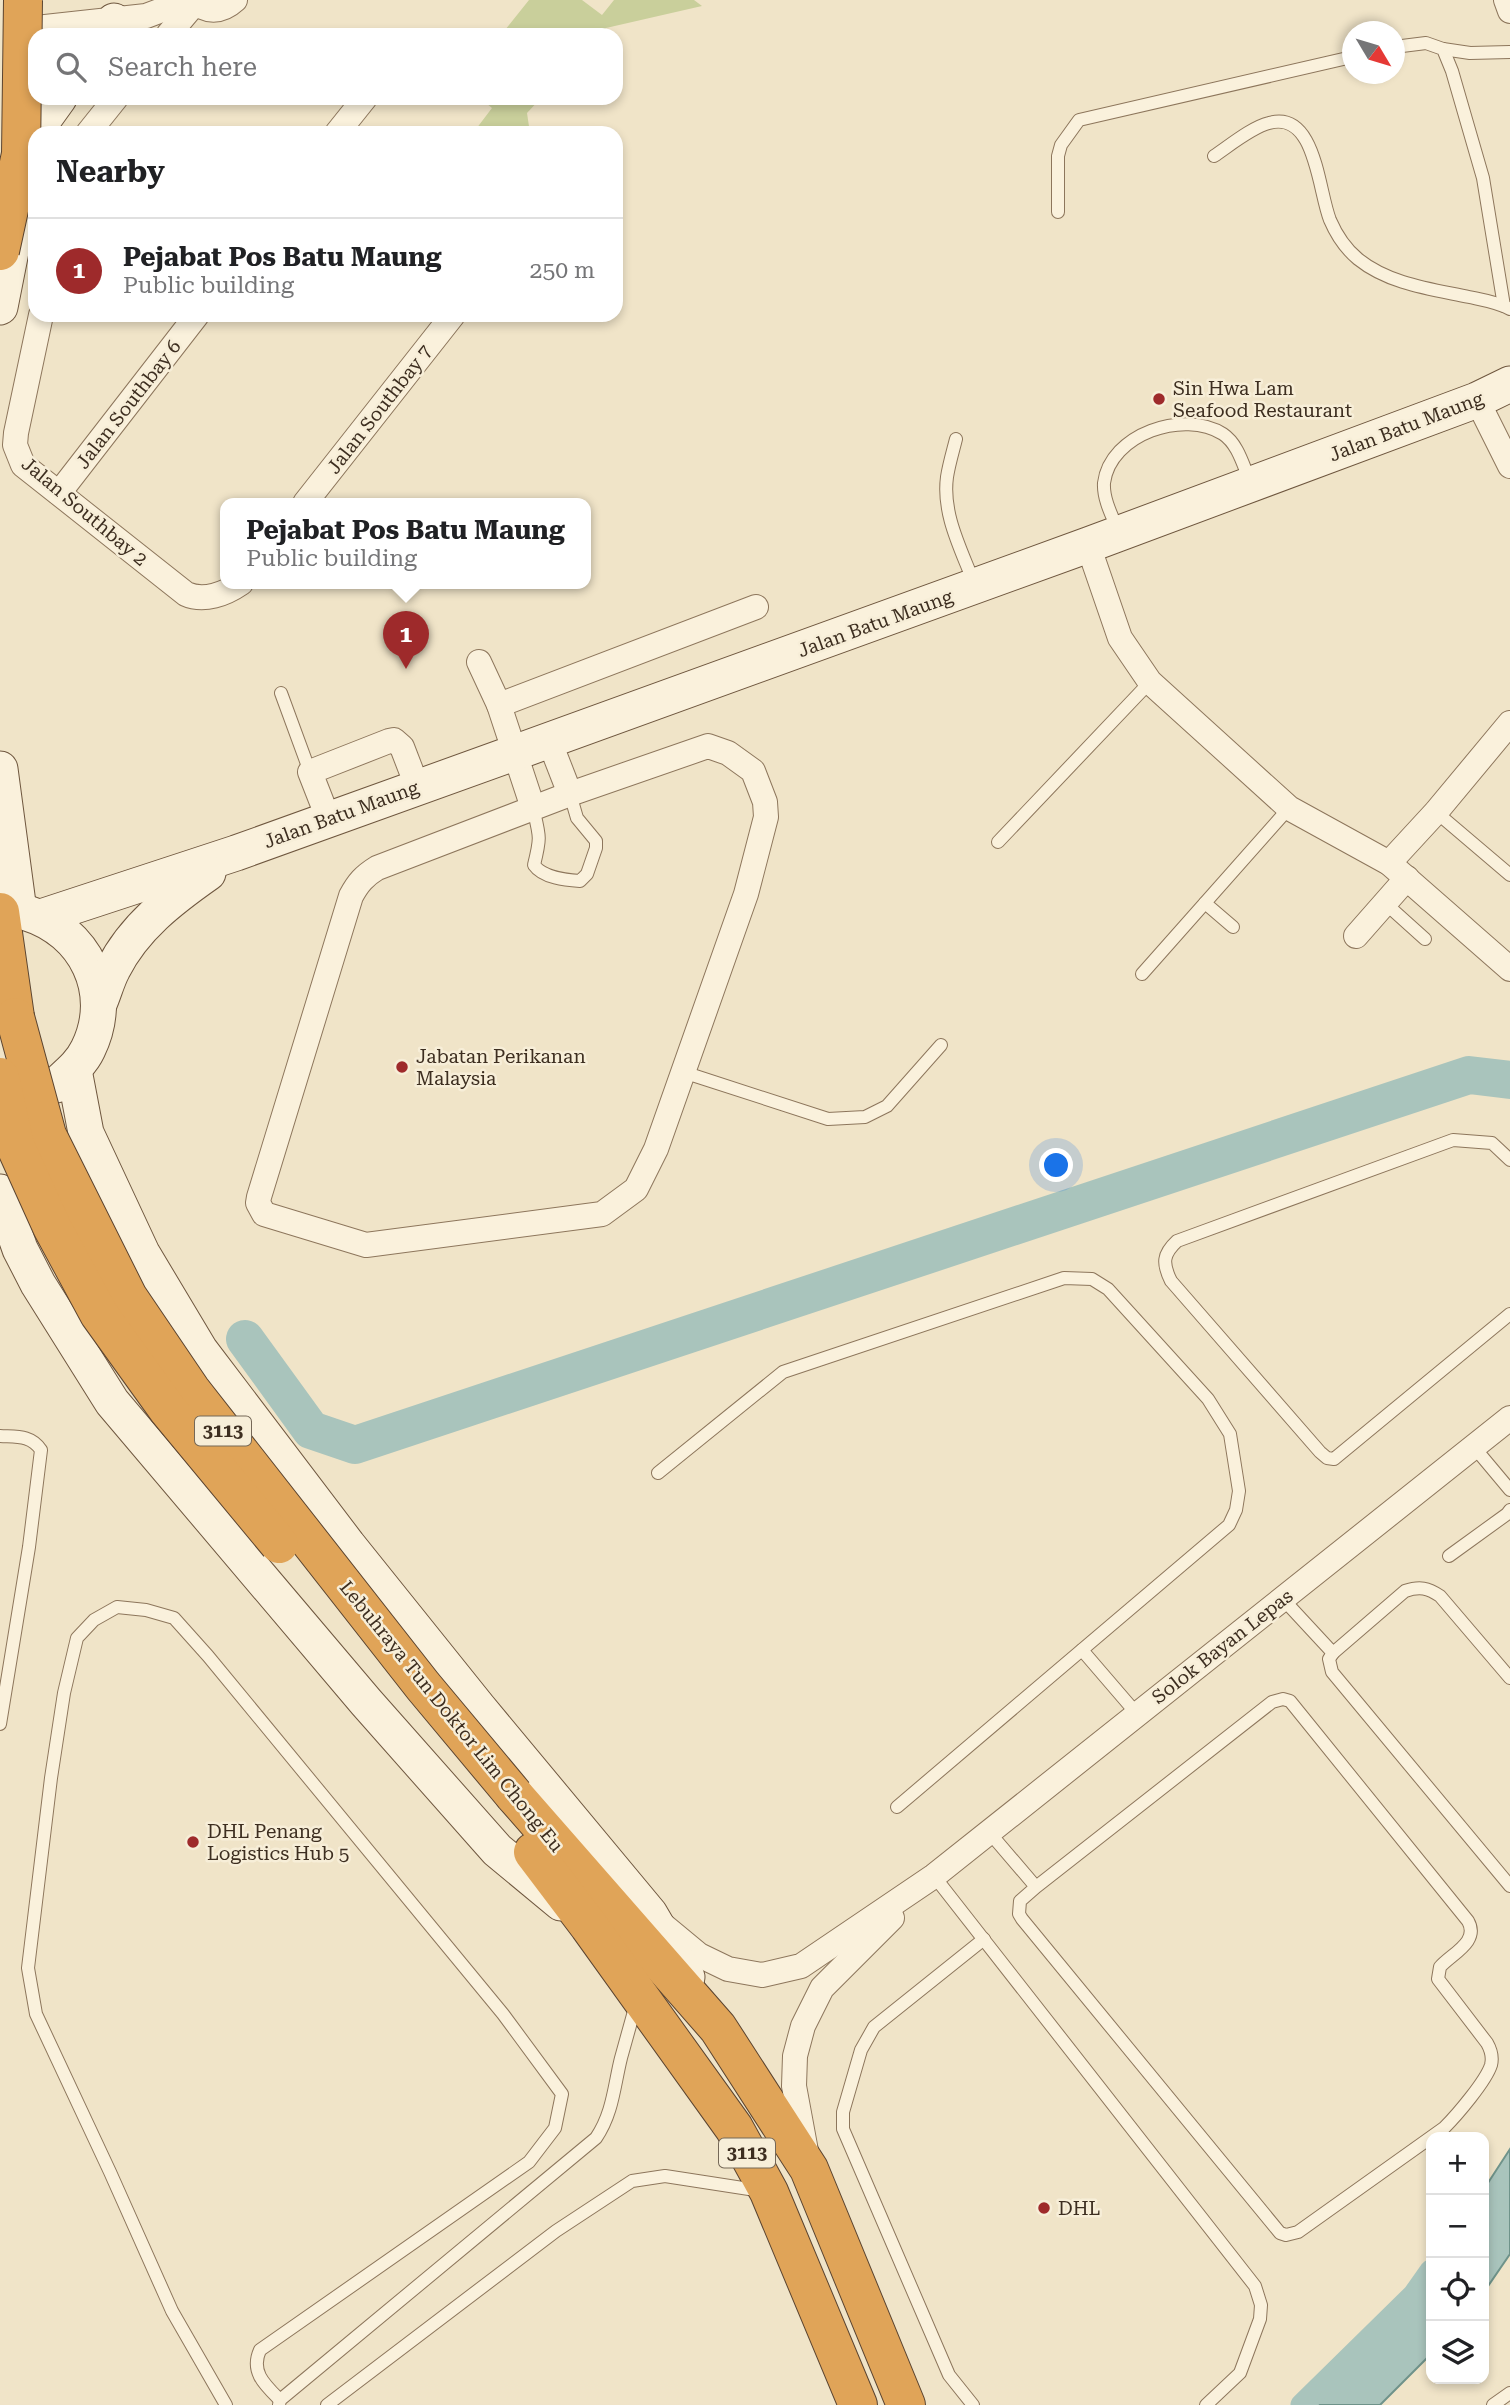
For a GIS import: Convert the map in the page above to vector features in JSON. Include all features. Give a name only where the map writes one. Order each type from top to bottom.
[{"type":"highway","points":[[0,94],[3,68],[22,20]]},
{"type":"highway","points":[[0,251],[21,154],[22,20]]},
{"type":"highway","name":"Lebuhraya Tun Doktor Lim Chong Eu","points":[[15,912],[15,1017],[47,1135],[128,1297],[191,1390],[423,1686],[507,1802],[589,1926],[734,2128],[769,2192],[858,2405]]},
{"type":"highway","name":"Lebuhraya Tun Doktor Lim Chong Eu","points":[[0,1077],[15,1145],[52,1227],[99,1314],[168,1410],[507,1802],[718,2028],[809,2169],[906,2405]]},
{"type":"main road","points":[[36,124],[53,105]]},
{"type":"main road","points":[[0,307],[28,165]]},
{"type":"main road","name":"Jalan Batu Maung","points":[[15,912],[236,853],[1088,545],[1477,400],[1510,384]]},
{"type":"main road","points":[[0,769],[15,912],[66,932],[84,954],[96,981],[99,1004],[96,1028],[88,1050],[74,1070],[56,1086],[35,1096],[0,1101]]},
{"type":"main road","name":"Jalan Batu Maung","points":[[99,1004],[112,970],[139,930],[169,901],[236,853]]},
{"type":"main road","points":[[74,1070],[86,1133],[142,1253],[200,1350],[348,1545],[650,1914],[718,2028]]},
{"type":"main road","points":[[0,1192],[20,1249],[38,1284],[112,1402],[366,1702],[497,1850],[589,1926]]},
{"type":"main road","points":[[85,1359],[76,1307],[92,1275],[124,1265],[161,1285]]},
{"type":"street","points":[[192,1],[201,7],[215,10],[235,0]]},
{"type":"street","points":[[1506,0],[1510,11]]},
{"type":"street","points":[[22,20],[109,28],[192,1]]},
{"type":"street","points":[[173,28],[192,1]]},
{"type":"street","points":[[94,126],[110,105]]},
{"type":"street","points":[[343,126],[359,105]]},
{"type":"street","name":"Jalan Southbay 2","points":[[40,322],[16,433],[15,445],[23,465],[186,594],[196,598],[207,597],[231,589]]},
{"type":"street","name":"Jalan Southbay 6","points":[[60,493],[192,322]]},
{"type":"street","name":"Jalan Southbay 7","points":[[309,498],[447,322]]},
{"type":"street","points":[[1477,400],[1510,466]]},
{"type":"street","points":[[1088,545],[1120,638],[1150,682],[1289,808],[1398,871],[1510,969]]},
{"type":"street","points":[[499,705],[756,607]]},
{"type":"street","points":[[479,662],[499,705],[533,808]]},
{"type":"street","points":[[1356,936],[1385,903],[1398,871],[1436,813],[1510,723]]},
{"type":"street","points":[[328,818],[310,772],[394,740],[402,747],[417,786]]},
{"type":"street","points":[[550,740],[570,794]]},
{"type":"street","points":[[708,746],[728,753],[753,771],[765,802],[763,831],[746,894],[656,1149],[636,1189],[602,1214],[366,1245],[270,1217],[260,1209],[258,1203],[351,897],[357,885],[377,868],[533,808],[708,746]]},
{"type":"street","name":"Solok Bayan Lepas","points":[[650,1914],[699,1955],[728,1969],[762,1975],[801,1966],[934,1876],[1510,1418]]},
{"type":"street","name":"Solok Bayan Lepas","points":[[809,2169],[794,2086],[795,2056],[803,2026],[822,1988],[934,1876]]},
{"type":"lane","points":[[1405,46],[1426,43],[1443,49],[1470,52],[1510,52]]},
{"type":"lane","points":[[1214,156],[1266,123],[1280,121],[1293,124],[1302,132],[1309,146],[1330,219],[1341,240],[1358,258],[1377,271],[1402,282],[1507,307],[1483,178],[1443,49]]},
{"type":"lane","points":[[1058,212],[1060,145],[1079,120],[1342,60]]},
{"type":"lane","points":[[1119,532],[1105,496],[1107,474],[1123,449],[1135,438],[1154,430],[1196,425],[1223,435],[1233,443],[1252,484]]},
{"type":"lane","points":[[956,439],[947,477],[947,499],[950,522],[975,586]]},
{"type":"lane","points":[[998,842],[1150,682]]},
{"type":"lane","points":[[281,693],[310,772]]},
{"type":"lane","points":[[533,808],[540,837],[534,866],[543,873],[580,881],[587,874],[596,841],[577,818],[570,794]]},
{"type":"lane","points":[[1142,974],[1289,808]]},
{"type":"lane","points":[[1436,813],[1510,875]]},
{"type":"lane","points":[[1205,903],[1233,927]]},
{"type":"lane","points":[[1385,903],[1426,939]]},
{"type":"lane","points":[[683,1072],[828,1119],[865,1117],[887,1106],[941,1045]]},
{"type":"lane","points":[[1510,1160],[1492,1143],[1453,1140],[1177,1241],[1166,1252],[1164,1267],[1171,1281],[1320,1452],[1327,1458],[1334,1459],[1510,1314]]},
{"type":"lane","points":[[658,1473],[783,1372],[1064,1278],[1092,1279],[1108,1289],[1208,1399],[1230,1434],[1239,1491],[1236,1510],[1229,1525],[897,1807]]},
{"type":"lane","points":[[0,1436],[27,1438],[35,1442],[41,1450],[29,1547],[0,1724]]},
{"type":"lane","points":[[1474,1447],[1510,1489]]},
{"type":"lane","points":[[1450,1556],[1510,1510]]},
{"type":"lane","points":[[1510,1678],[1440,1596],[1429,1589],[1417,1587],[1405,1591],[1329,1659],[1332,1672],[1510,1886]]},
{"type":"lane","points":[[1282,1598],[1333,1653]]},
{"type":"lane","points":[[226,2405],[172,2311],[36,2014],[28,1968],[64,1693],[77,1638],[94,1620],[117,1607],[146,1610],[174,1618],[503,2014],[562,2094],[555,2128],[529,2162],[260,2350],[256,2359],[259,2380],[280,2403],[596,2138],[606,2123],[639,1996]]},
{"type":"lane","points":[[1082,1650],[1137,1714]]},
{"type":"lane","points":[[1283,1699],[1290,1701],[1471,1927],[1472,1933],[1466,1944],[1440,1967],[1438,1979],[1487,2043],[1492,2062],[1456,2116],[1444,2128],[1298,2232],[1286,2235],[1280,2233],[1022,1919],[1019,1913],[1020,1901],[1036,1887],[1272,1702],[1283,1699]]},
{"type":"lane","points":[[989,1832],[1036,1887]]},
{"type":"lane","points":[[934,1876],[1255,2286],[1261,2305],[1261,2319],[1240,2373],[1206,2405]]},
{"type":"lane","points":[[973,2405],[948,2375],[843,2129],[843,2112],[861,2050],[874,2027],[984,1939]]},
{"type":"lane","points":[[327,2405],[556,2231],[632,2181],[665,2176],[769,2192]]},
{"type":"lane","points":[[1493,2405],[1510,2393]]},
{"type":"green space","points":[[529,0],[582,0],[602,15],[614,0],[694,0],[702,6],[606,28],[507,28]]},
{"type":"green space","points":[[488,105],[534,105],[527,113],[529,126],[478,126],[492,108]]},
{"type":"water","points":[[1510,2149],[1510,2254],[1489,2285],[1489,2195],[1489,2181]]},
{"type":"water","points":[[1426,2277],[1426,2359],[1380,2405],[1302,2405],[1414,2295]]},
{"type":"waterway","points":[[245,1339],[311,1430],[355,1445],[1469,1075],[1510,1080]]},
{"type":"waterway","points":[[1302,2405],[1414,2295],[1426,2278]]},
{"type":"place","name":"Sin Hwa Lam Seafood Restaurant","points":[[1159,399]]},
{"type":"place","name":"Pejabat Pos Batu Maung","points":[[406,669]]},
{"type":"place","name":"Jabatan Perikanan Malaysia","points":[[402,1067]]},
{"type":"place","name":"DHL Penang Logistics Hub 5","points":[[193,1842]]},
{"type":"place","name":"DHL","points":[[1044,2208]]}]
